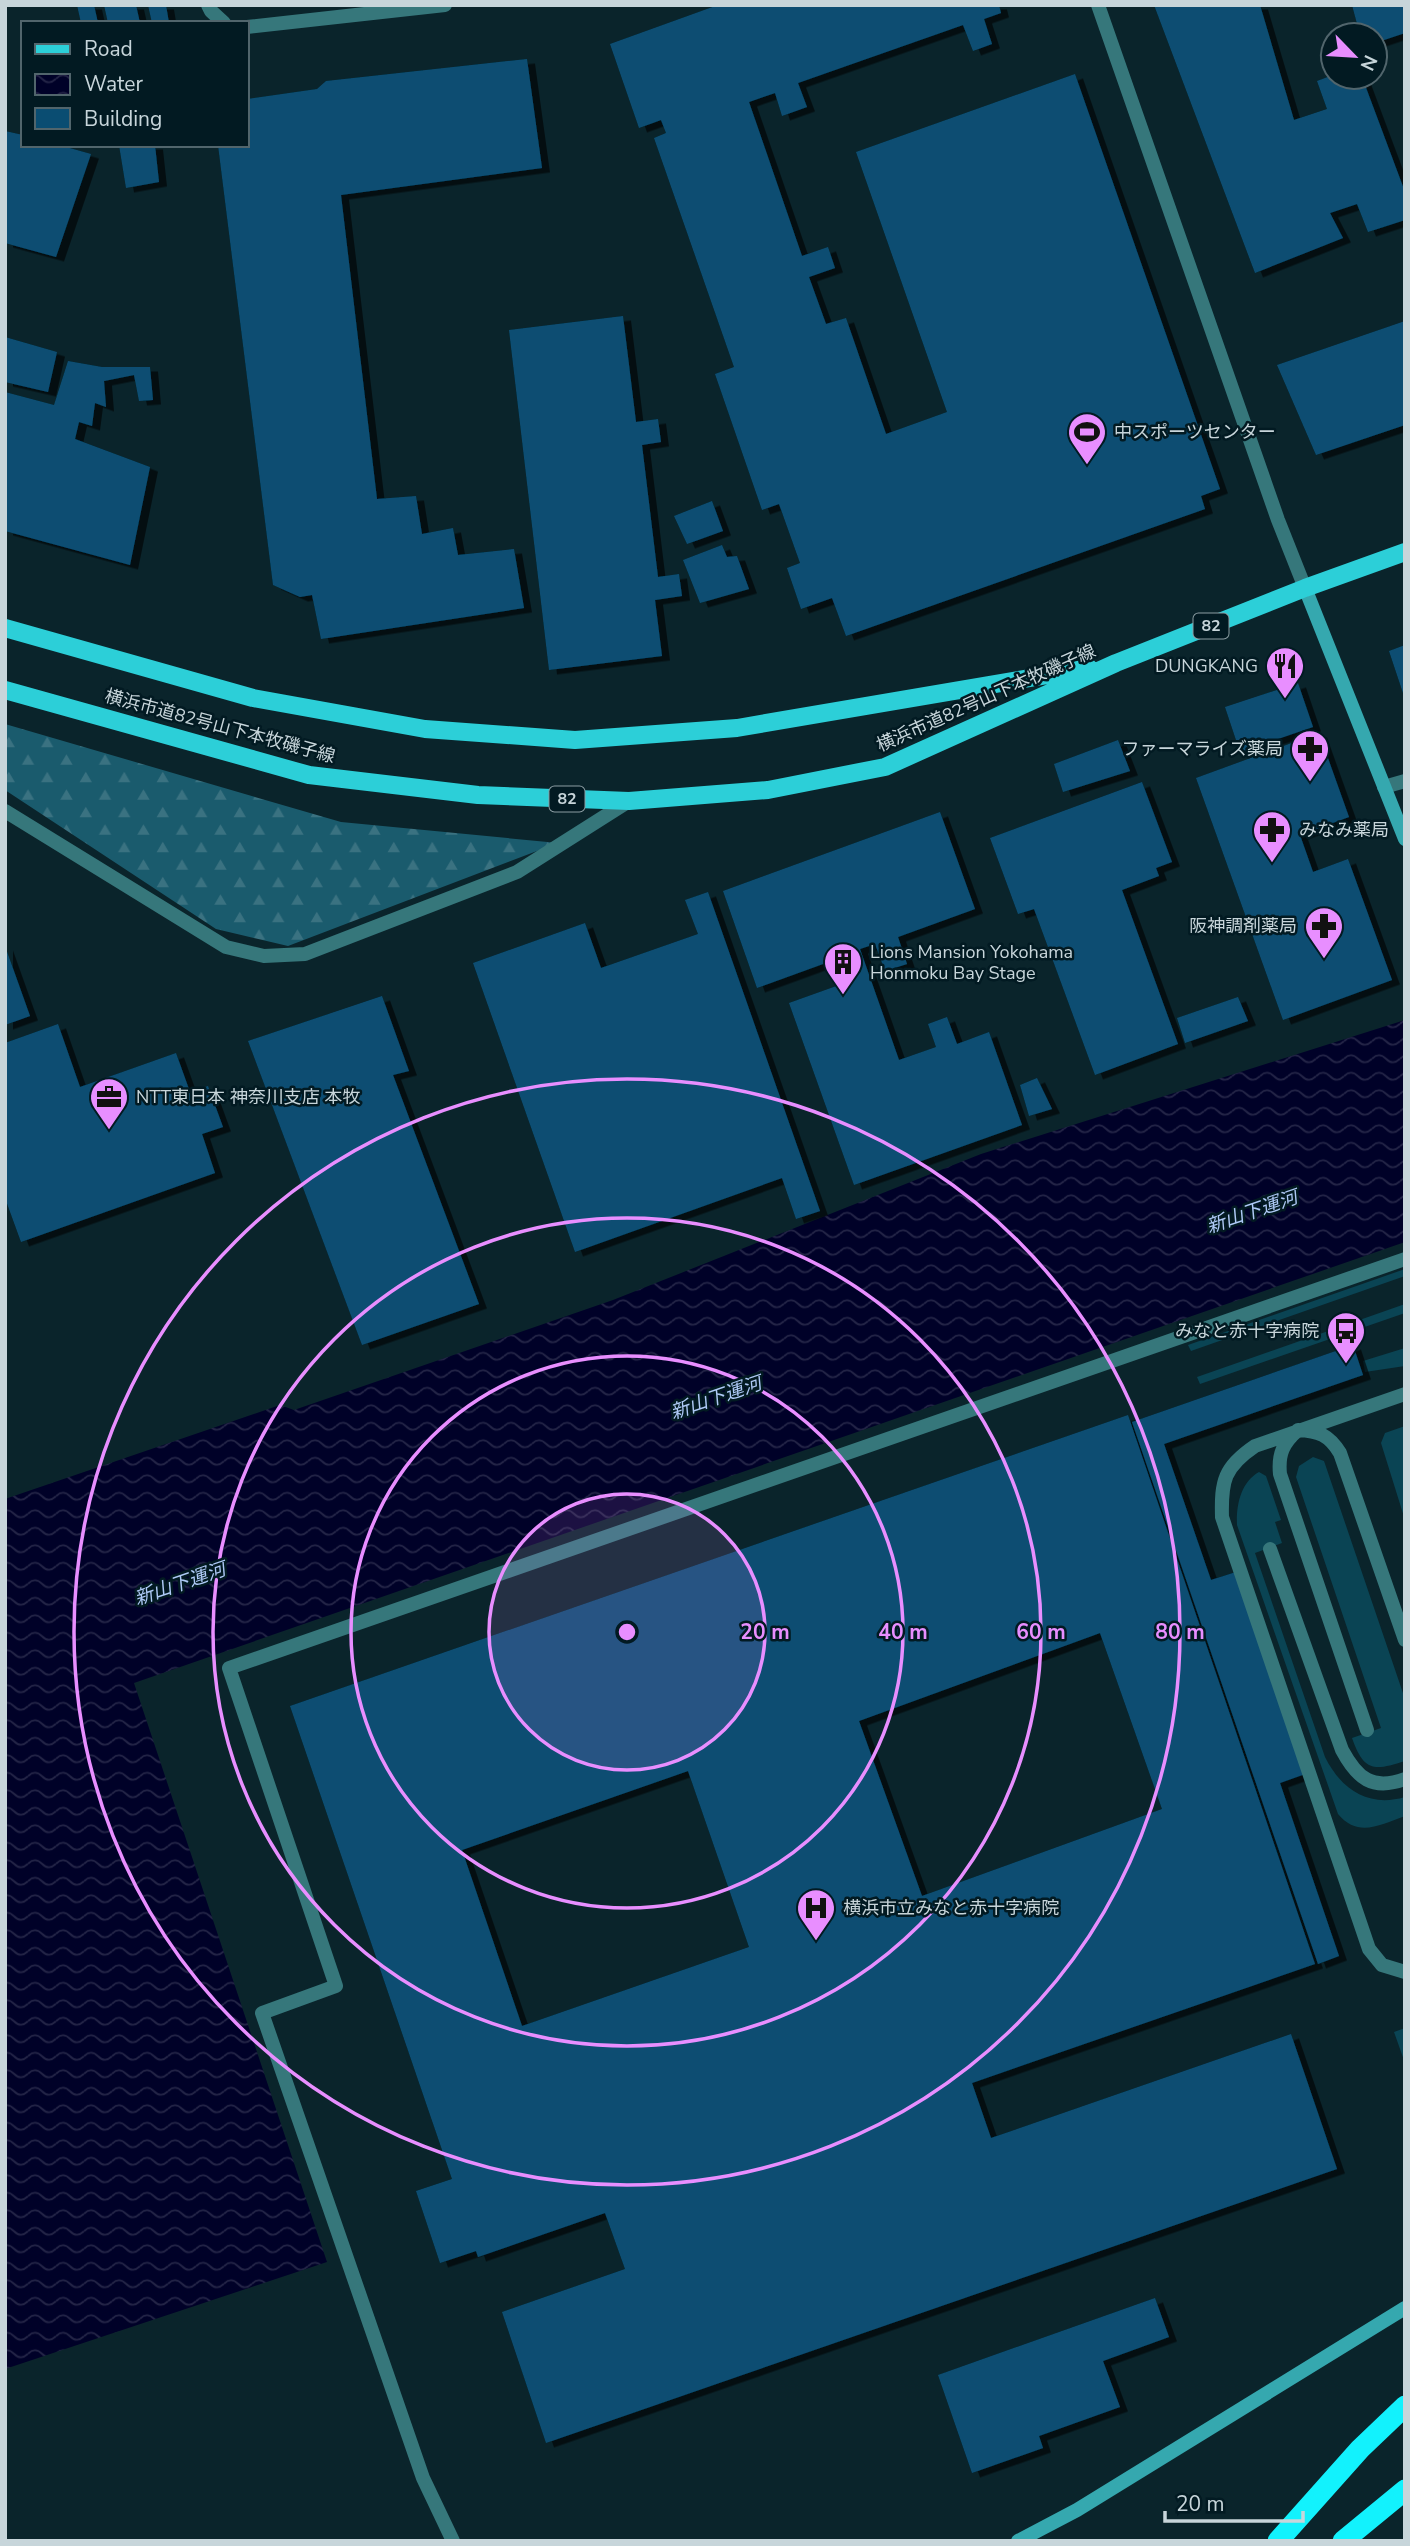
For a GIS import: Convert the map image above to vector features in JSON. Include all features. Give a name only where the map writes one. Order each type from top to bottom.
[{"type":"highway","points":[[1278,2541],[1360,2449],[1405,2406]]},
{"type":"highway","points":[[1343,2541],[1405,2490]]},
{"type":"main road","name":"横浜市道82号山下本牧磯子線","points":[[5,690],[309,775],[478,795],[629,801],[768,790],[885,767],[1116,663],[1405,552]]},
{"type":"main road","name":"横浜市道82号山下本牧磯子線","points":[[5,628],[253,698],[425,729],[575,740],[737,728],[1116,663]]},
{"type":"street","points":[[208,5],[223,21]]},
{"type":"street","points":[[248,27],[445,5]]},
{"type":"street","points":[[1098,5],[1278,520],[1405,839]]},
{"type":"street","points":[[1384,788],[1405,781]]},
{"type":"street","points":[[5,811],[226,947],[264,956],[305,954],[517,872],[629,801]]},
{"type":"street","points":[[453,2541],[424,2478],[262,2012],[337,1986],[229,1668],[1405,1259]]},
{"type":"street","points":[[1405,1394],[1255,1446],[1238,1457],[1227,1471],[1222,1494],[1222,1517],[1369,1949],[1382,1965],[1405,1972]]},
{"type":"street","points":[[1298,1430],[1323,1433],[1333,1440],[1340,1453],[1405,1640]]},
{"type":"street","points":[[1298,1430],[1282,1448],[1280,1474],[1367,1730]]},
{"type":"street","points":[[1270,1549],[1342,1751],[1353,1770],[1371,1782],[1384,1784],[1405,1779]]},
{"type":"street","points":[[1018,2541],[1077,2510],[1405,2308]]},
{"type":"green space","points":[[5,724],[341,822],[558,843],[288,946],[216,929],[5,790]]},
{"type":"shaded area","points":[[1405,1269],[1405,1276],[1191,1351],[1188,1345]]},
{"type":"shaded area","points":[[1405,1304],[1405,1313],[1200,1384],[1197,1377]]},
{"type":"shaded area","points":[[1405,1348],[1405,1366],[1365,1372],[1363,1361]]},
{"type":"shaded area","points":[[1405,1426],[1405,1520],[1381,1443],[1385,1433]]},
{"type":"shaded area","points":[[1313,1457],[1324,1461],[1405,1699],[1405,1761],[1371,1766],[1361,1757],[1352,1738],[1381,1728],[1296,1477],[1299,1466]]},
{"type":"shaded area","points":[[1259,1472],[1266,1476],[1281,1520],[1275,1522],[1282,1543],[1255,1553],[1325,1757],[1339,1778],[1357,1793],[1379,1800],[1405,1797],[1405,1816],[1378,1826],[1361,1828],[1353,1826],[1338,1814],[1237,1525],[1241,1495],[1248,1482]]},
{"type":"shaded area","points":[[1405,2028],[1405,2063],[1394,2032]]},
{"type":"water","name":"新山下運河","points":[[1405,1020],[1405,1242],[134,1683],[327,2262],[5,2369],[5,1499],[280,1405],[294,1410],[613,1300],[981,1154]]},
{"type":"building","points":[[77,5],[94,5],[98,21],[81,21]]},
{"type":"building","points":[[104,5],[136,5],[140,21],[108,21]]},
{"type":"building","points":[[148,5],[166,5],[169,21],[152,21]]},
{"type":"building","points":[[718,5],[999,5],[1001,13],[984,19],[992,44],[973,51],[963,25],[798,83],[807,107],[782,116],[775,93],[749,102],[802,256],[828,247],[835,268],[809,277],[826,324],[846,318],[886,434],[947,412],[856,152],[1075,74],[1220,489],[1201,496],[1205,509],[846,636],[832,598],[801,609],[787,568],[800,563],[779,504],[762,510],[715,374],[734,367],[654,138],[666,133],[661,120],[639,128],[610,44]]},
{"type":"building","points":[[1154,5],[1260,5],[1294,120],[1327,109],[1321,91],[1367,91],[1405,192],[1405,220],[1368,232],[1357,204],[1330,213],[1343,238],[1255,273]]},
{"type":"building","points":[[1352,5],[1405,5],[1405,33],[1389,38],[1389,21],[1356,21]]},
{"type":"building","points":[[527,59],[542,168],[341,195],[377,499],[416,496],[422,534],[453,528],[458,555],[514,549],[524,608],[321,639],[312,595],[300,597],[273,585],[218,147],[248,147],[248,99],[317,89],[326,81]]},
{"type":"building","points":[[5,131],[21,135],[21,147],[66,147],[91,154],[56,257],[5,243]]},
{"type":"building","points":[[119,147],[155,147],[159,182],[126,188]]},
{"type":"building","points":[[623,316],[636,422],[658,419],[661,442],[642,445],[658,577],[679,574],[682,596],[655,600],[662,656],[549,670],[509,330]]},
{"type":"building","points":[[1405,321],[1405,425],[1316,455],[1277,365]]},
{"type":"building","points":[[5,337],[57,352],[48,392],[5,382]]},
{"type":"building","points":[[68,361],[102,367],[150,367],[153,400],[139,401],[134,375],[104,381],[106,407],[95,403],[92,426],[79,422],[75,439],[150,467],[130,565],[5,531],[5,392],[54,405]]},
{"type":"building","points":[[712,501],[723,531],[687,544],[674,516]]},
{"type":"building","points":[[722,545],[727,557],[737,556],[749,589],[700,603],[683,560]]},
{"type":"building","points":[[1405,645],[1405,695],[1404,696],[1389,651]]},
{"type":"building","points":[[1298,683],[1313,727],[1240,752],[1225,707]]},
{"type":"building","points":[[1319,733],[1349,817],[1300,835],[1313,872],[1348,859],[1392,980],[1283,1020],[1196,778]]},
{"type":"building","points":[[1118,740],[1130,771],[1063,792],[1054,764]]},
{"type":"building","points":[[1142,782],[1172,862],[1156,868],[1159,876],[1122,890],[1178,1044],[1095,1075],[1034,909],[1018,914],[990,838]]},
{"type":"building","name":"Lions Mansion Yokohama Honmoku Bay Stage","points":[[940,812],[975,909],[898,937],[907,964],[885,971],[875,944],[860,949],[899,1060],[936,1047],[928,1024],[947,1017],[957,1044],[989,1032],[1022,1125],[854,1185],[789,1003],[842,984],[834,960],[757,988],[723,891]]},
{"type":"building","points":[[708,892],[820,1211],[796,1219],[782,1178],[575,1252],[473,963],[585,923],[601,968],[698,934],[685,900]]},
{"type":"building","points":[[5,946],[30,1016],[5,1025]]},
{"type":"building","points":[[382,996],[409,1071],[393,1075],[479,1304],[362,1345],[248,1041]]},
{"type":"building","points":[[1238,997],[1248,1021],[1185,1043],[1177,1018]]},
{"type":"building","name":"NTT東日本 神奈川支店 本牧","points":[[58,1024],[80,1087],[176,1053],[190,1092],[208,1086],[223,1127],[202,1134],[215,1173],[21,1242],[5,1198],[5,1043]]},
{"type":"building","points":[[1037,1078],[1052,1109],[1029,1116],[1020,1085]]},
{"type":"building","points":[[1353,1345],[1363,1375],[1164,1444],[1211,1580],[1239,1571],[1308,1773],[1280,1783],[1339,1956],[1318,1964],[1132,1422]]},
{"type":"building","points":[[1128,1415],[1315,1964],[972,2083],[991,2138],[1291,2034],[1337,2169],[546,2443],[502,2312],[625,2269],[605,2213],[478,2257],[476,2251],[440,2263],[416,2191],[452,2179],[290,1706]],"holes":[[[1100,1633],[1162,1809],[922,1896],[859,1721]],[[688,1771],[749,1947],[522,2026],[462,1850]]]},
{"type":"building","points":[[1155,2298],[1169,2337],[1103,2361],[1120,2407],[1039,2436],[1043,2448],[972,2473],[938,2375]]},
{"type":"place","name":"中スポーツセンター","points":[[1087,466]]},
{"type":"place","name":"DUNGKANG","points":[[1285,700]]},
{"type":"place","name":"ファーマライズ薬局","points":[[1310,783]]},
{"type":"place","name":"みなみ薬局","points":[[1272,864]]},
{"type":"place","name":"阪神調剤薬局","points":[[1324,960]]},
{"type":"place","name":"Lions Mansion Yokohama Honmoku Bay Stage","points":[[843,996]]},
{"type":"place","name":"NTT東日本 神奈川支店 本牧","points":[[109,1131]]},
{"type":"place","name":"みなと赤十字病院","points":[[1346,1365]]},
{"type":"place","name":"横浜市立みなと赤十字病院","points":[[816,1942]]}]
